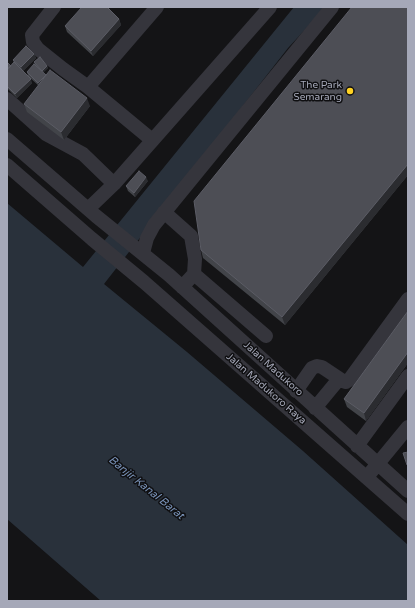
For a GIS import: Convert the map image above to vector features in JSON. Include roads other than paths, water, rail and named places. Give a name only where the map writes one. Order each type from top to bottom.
[{"type":"street","points":[[54,7],[32,35],[33,42],[63,69],[88,87],[152,140]]},
{"type":"street","points":[[88,87],[157,7]]},
{"type":"street","points":[[7,139],[96,216],[114,184],[270,7]]},
{"type":"street","points":[[140,250],[150,230],[164,212],[332,7]]},
{"type":"street","points":[[7,99],[46,134],[83,154],[114,184]]},
{"type":"street","name":"Jalan Madukoro Raya","points":[[7,165],[87,236],[123,264],[408,514]]},
{"type":"street","points":[[164,212],[191,236],[195,259],[194,274],[182,287]]},
{"type":"street","name":"Jalan Madukoro","points":[[96,216],[140,250],[182,287],[408,491]]},
{"type":"street","points":[[194,274],[266,336]]},
{"type":"street","points":[[296,391],[312,368],[317,366],[322,367],[344,382],[349,380],[408,299]]},
{"type":"street","points":[[357,446],[408,376]]},
{"type":"street","points":[[315,408],[339,379]]},
{"type":"street","points":[[366,477],[378,465],[408,427]]},
{"type":"water","name":"Banjir Kanal Barat","points":[[294,7],[326,7],[288,48],[104,284],[187,352],[303,451],[408,545],[408,601],[101,601],[7,519],[7,203],[83,267]]},
{"type":"place","name":"The Park Semarang","points":[[350,91]]}]
